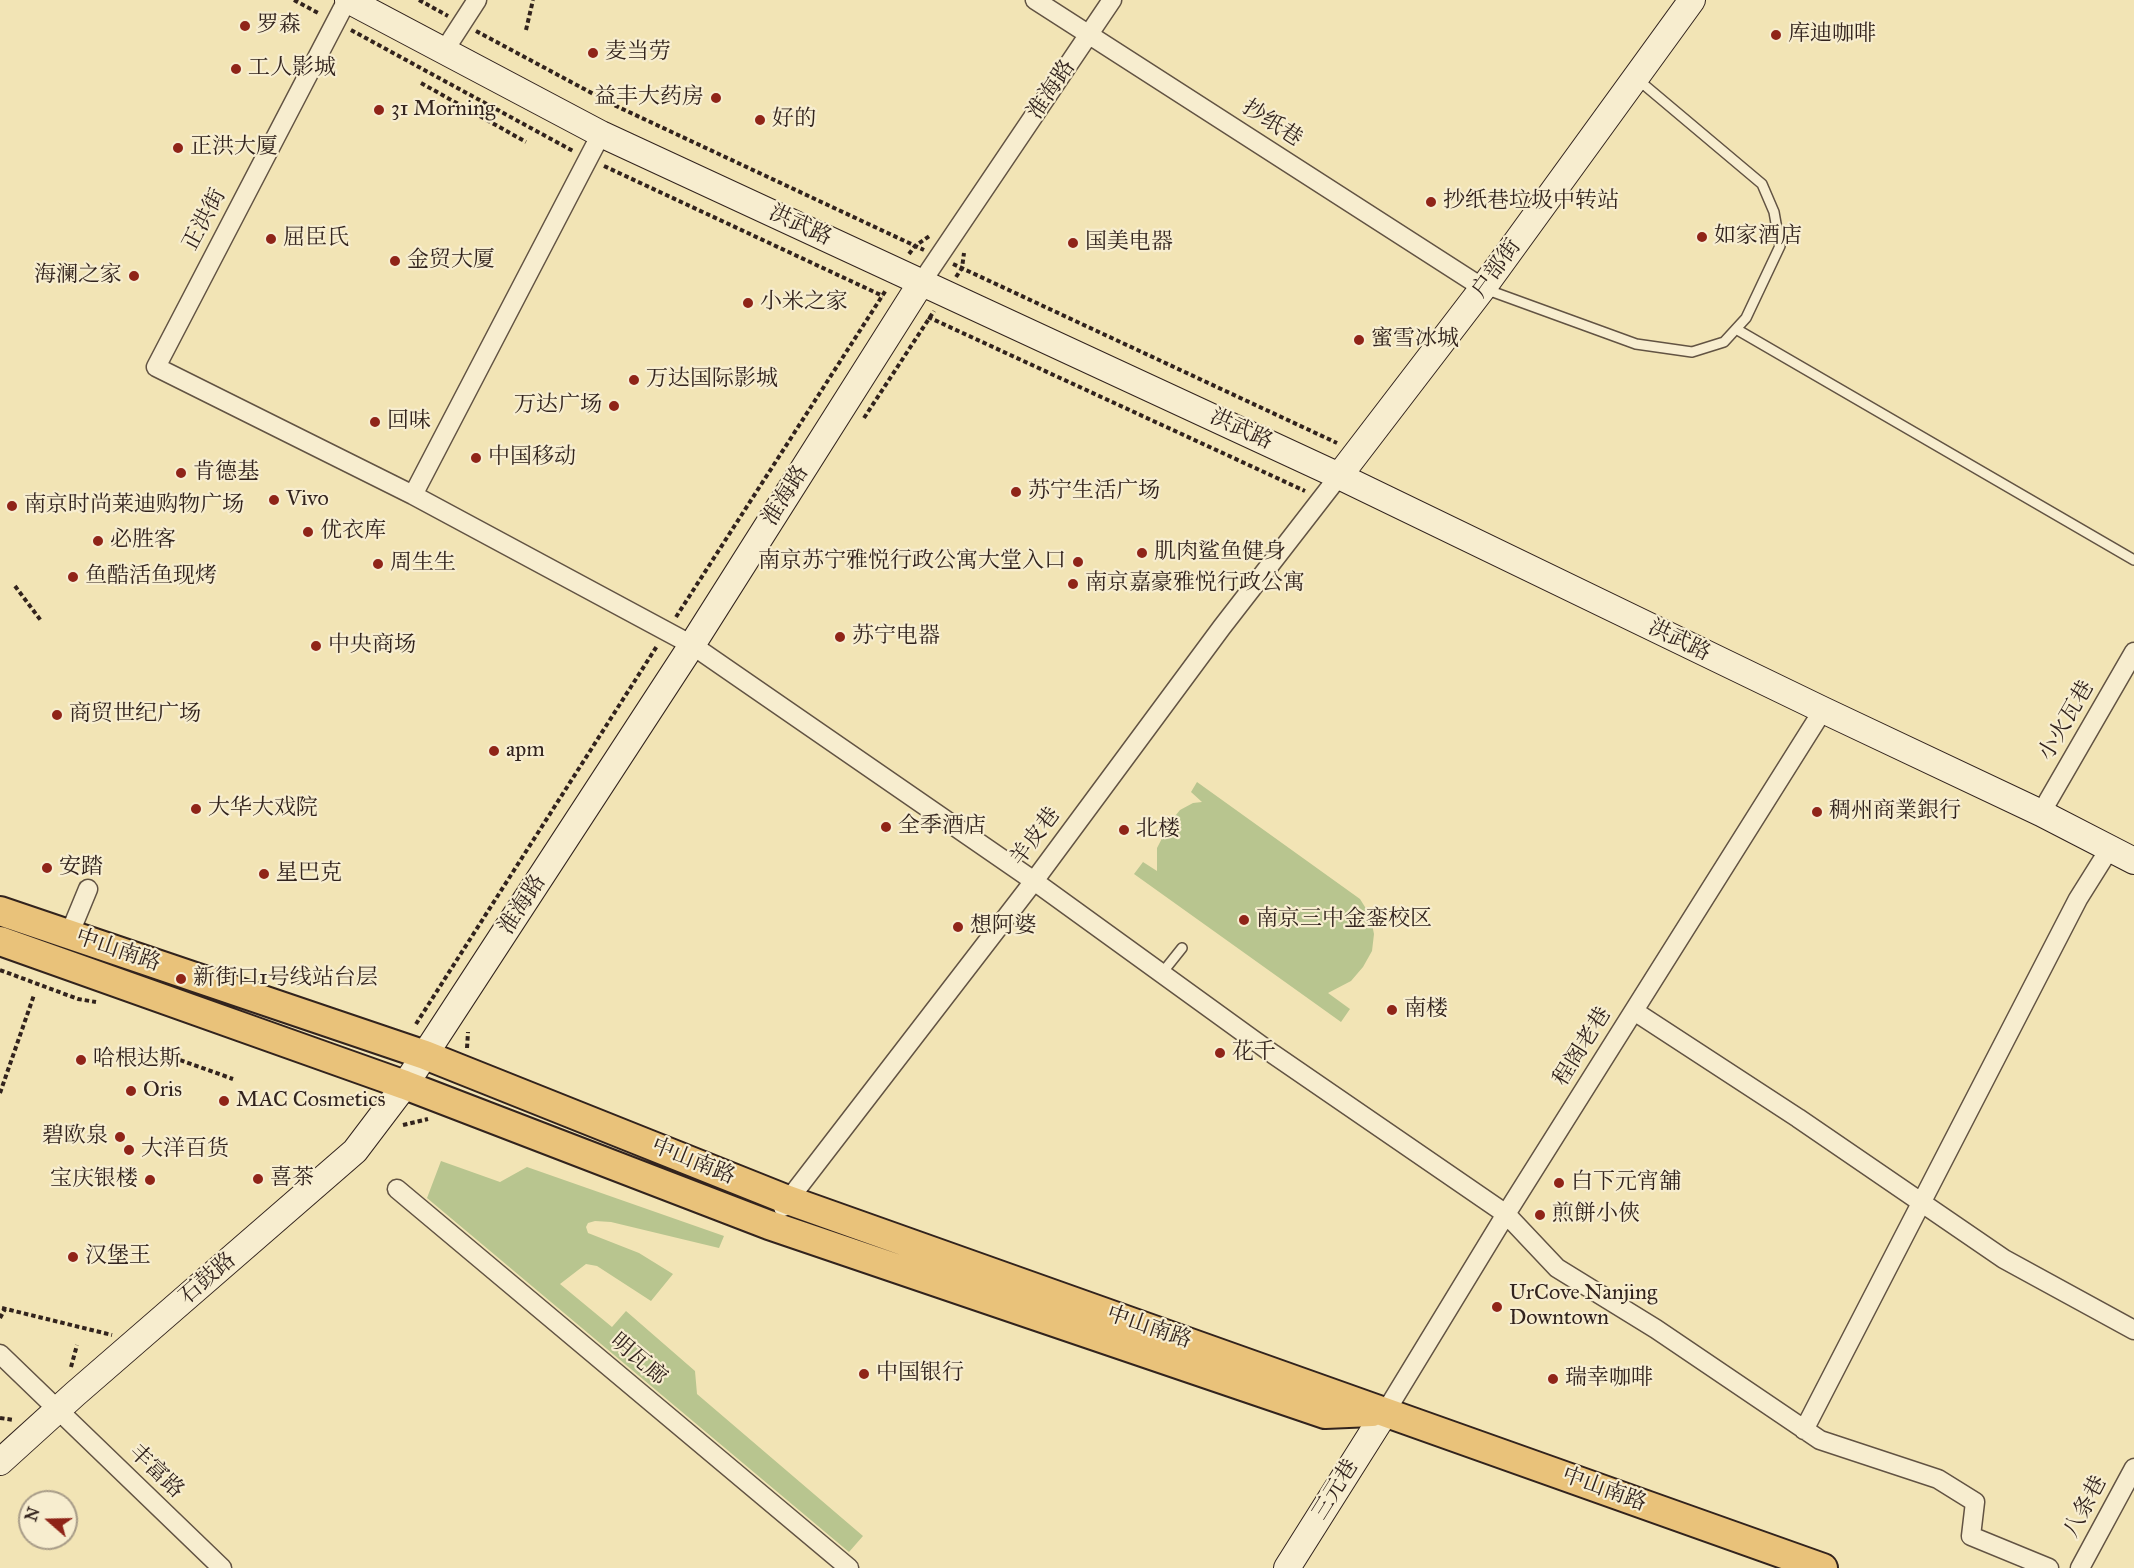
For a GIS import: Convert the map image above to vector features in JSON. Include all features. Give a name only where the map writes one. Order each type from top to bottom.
[{"type":"main road","name":"户部街","points":[[1339,476],[1483,288],[1692,0]]},
{"type":"main road","name":"洪武路","points":[[344,7],[444,51],[601,134],[1339,476],[2041,813],[2134,861]]},
{"type":"main road","name":"淮海路","points":[[405,1085],[418,1043],[692,645],[921,283]]},
{"type":"main road","name":"中山南路","points":[[0,941],[405,1085],[769,1225],[1325,1414],[1386,1411]]},
{"type":"main road","name":"中山南路","points":[[176,971],[418,1043],[788,1200]]},
{"type":"main road","name":"石鼓路","points":[[0,1462],[355,1151],[405,1085]]},
{"type":"main road","name":"三元巷","points":[[1287,1568],[1386,1411]]},
{"type":"street","points":[[444,51],[477,0]]},
{"type":"street","name":"抄纸巷","points":[[1035,0],[1483,288]]},
{"type":"street","name":"淮海路","points":[[921,283],[1112,0]]},
{"type":"street","name":"正洪街","points":[[344,7],[156,367],[413,495]]},
{"type":"street","points":[[601,134],[413,495],[692,645],[1034,881],[1273,1054],[1506,1214],[1557,1268],[1656,1329],[1820,1440],[1938,1479],[1975,1502],[1971,1536],[2049,1568]]},
{"type":"street","name":"羊皮巷","points":[[769,1225],[1034,881],[1222,627],[1339,476]]},
{"type":"street","name":"小火瓦巷","points":[[2041,813],[2134,652]]},
{"type":"street","name":"程阁老巷","points":[[1386,1411],[1506,1214],[1823,710]]},
{"type":"street","points":[[1804,1430],[2078,899],[2110,848]]},
{"type":"street","points":[[69,935],[88,889]]},
{"type":"street","points":[[1634,1011],[1798,1118],[2004,1259],[2134,1330]]},
{"type":"street","name":"明瓦廊","points":[[397,1189],[849,1568]]},
{"type":"street","name":"丰富路","points":[[0,1354],[222,1568]]},
{"type":"street","name":"八条巷","points":[[2080,1568],[2134,1468]]},
{"type":"lane","points":[[1483,288],[1636,344],[1692,352],[1724,342],[1746,318],[1780,246],[1774,212],[1762,184],[1636,77]]},
{"type":"lane","points":[[1736,329],[2134,560]]},
{"type":"lane","points":[[0,911],[176,971],[788,1200],[1823,1568]]},
{"type":"lane","points":[[1162,973],[1182,948]]},
{"type":"path","points":[[294,0],[344,7],[588,159],[892,300]]},
{"type":"path","points":[[419,0],[614,105],[933,255]]},
{"type":"path","points":[[526,30],[533,0]]},
{"type":"path","points":[[421,83],[526,142]]},
{"type":"path","points":[[908,256],[915,246],[933,233]]},
{"type":"path","points":[[952,263],[1357,453]]},
{"type":"path","points":[[418,1043],[429,1002],[889,286]]},
{"type":"path","points":[[920,313],[1322,499]]},
{"type":"path","points":[[15,585],[42,622]]},
{"type":"path","points":[[0,1093],[34,995]]},
{"type":"path","points":[[166,1055],[233,1079]]},
{"type":"path","points":[[400,1126],[434,1119]]},
{"type":"path","points":[[0,1318],[4,1308],[117,1336]]},
{"type":"path","points":[[69,1375],[77,1345]]},
{"type":"green space","points":[[1197,782],[1360,899],[1370,915],[1374,934],[1372,951],[1363,967],[1351,981],[1328,993],[1350,1009],[1341,1022],[1134,874],[1143,862],[1157,871],[1157,848],[1171,821],[1180,810],[1193,803],[1202,802],[1191,792]]},
{"type":"green space","points":[[441,1161],[500,1182],[527,1167],[724,1236],[719,1248],[611,1222],[588,1223],[586,1227],[588,1233],[639,1253],[673,1274],[651,1301],[597,1266],[586,1264],[560,1284],[612,1327],[626,1311],[695,1371],[697,1394],[863,1536],[849,1552],[427,1198]]},
{"type":"place","name":"罗森","points":[[245,26]]},
{"type":"place","name":"库迪咖啡","points":[[1776,35]]},
{"type":"place","name":"麦当劳","points":[[593,53]]},
{"type":"place","name":"工人影城","points":[[236,69]]},
{"type":"place","name":"益丰大药房","points":[[716,98]]},
{"type":"place","name":"31 Morning","points":[[379,110]]},
{"type":"place","name":"好的","points":[[760,120]]},
{"type":"place","name":"正洪大厦","points":[[178,148]]},
{"type":"place","name":"抄纸巷垃圾中转站","points":[[1431,202]]},
{"type":"place","name":"如家酒店","points":[[1702,237]]},
{"type":"place","name":"屈臣氏","points":[[271,239]]},
{"type":"place","name":"国美电器","points":[[1073,243]]},
{"type":"place","name":"金贸大厦","points":[[395,261]]},
{"type":"place","name":"海澜之家","points":[[134,276]]},
{"type":"place","name":"小米之家","points":[[748,303]]},
{"type":"place","name":"蜜雪冰城","points":[[1359,340]]},
{"type":"place","name":"万达国际影城","points":[[634,380]]},
{"type":"place","name":"万达广场","points":[[614,406]]},
{"type":"place","name":"回味","points":[[375,422]]},
{"type":"place","name":"中国移动","points":[[476,458]]},
{"type":"place","name":"肯德基","points":[[181,473]]},
{"type":"place","name":"苏宁生活广场","points":[[1016,492]]},
{"type":"place","name":"Vivo","points":[[274,500]]},
{"type":"place","name":"南京时尚莱迪购物广场","points":[[12,506]]},
{"type":"place","name":"优衣库","points":[[308,532]]},
{"type":"place","name":"必胜客","points":[[98,541]]},
{"type":"place","name":"肌肉鲨鱼健身","points":[[1142,553]]},
{"type":"place","name":"南京苏宁雅悦行政公寓大堂入口","points":[[1078,562]]},
{"type":"place","name":"周生生","points":[[378,564]]},
{"type":"place","name":"鱼酷活鱼现烤","points":[[73,577]]},
{"type":"place","name":"南京嘉豪雅悦行政公寓","points":[[1073,584]]},
{"type":"place","name":"苏宁电器","points":[[840,637]]},
{"type":"place","name":"中央商场","points":[[316,646]]},
{"type":"place","name":"商贸世纪广场","points":[[57,715]]},
{"type":"place","name":"apm","points":[[494,751]]},
{"type":"place","name":"大华大戏院","points":[[196,809]]},
{"type":"place","name":"稠州商業銀行","points":[[1817,812]]},
{"type":"place","name":"全季酒店","points":[[886,827]]},
{"type":"place","name":"北楼","points":[[1124,830]]},
{"type":"place","name":"安踏","points":[[47,868]]},
{"type":"place","name":"星巴克","points":[[264,874]]},
{"type":"place","name":"南京三中金銮校区","points":[[1244,920]]},
{"type":"place","name":"想阿婆","points":[[958,927]]},
{"type":"place","name":"新街口1号线站台层","points":[[181,979]]},
{"type":"place","name":"南楼","points":[[1392,1010]]},
{"type":"place","name":"花千","points":[[1220,1053]]},
{"type":"place","name":"哈根达斯","points":[[81,1060]]},
{"type":"place","name":"Oris","points":[[131,1091]]},
{"type":"place","name":"MAC Cosmetics","points":[[224,1101]]},
{"type":"place","name":"碧欧泉","points":[[120,1137]]},
{"type":"place","name":"大洋百货","points":[[129,1150]]},
{"type":"place","name":"喜茶","points":[[258,1179]]},
{"type":"place","name":"宝庆银楼","points":[[150,1180]]},
{"type":"place","name":"白下元宵舖","points":[[1559,1183]]},
{"type":"place","name":"煎餅小俠","points":[[1540,1215]]},
{"type":"place","name":"汉堡王","points":[[73,1257]]},
{"type":"place","name":"UrCove Nanjing Downtown","points":[[1497,1307]]},
{"type":"place","name":"中国银行","points":[[864,1374]]},
{"type":"place","name":"瑞幸咖啡","points":[[1553,1379]]}]
